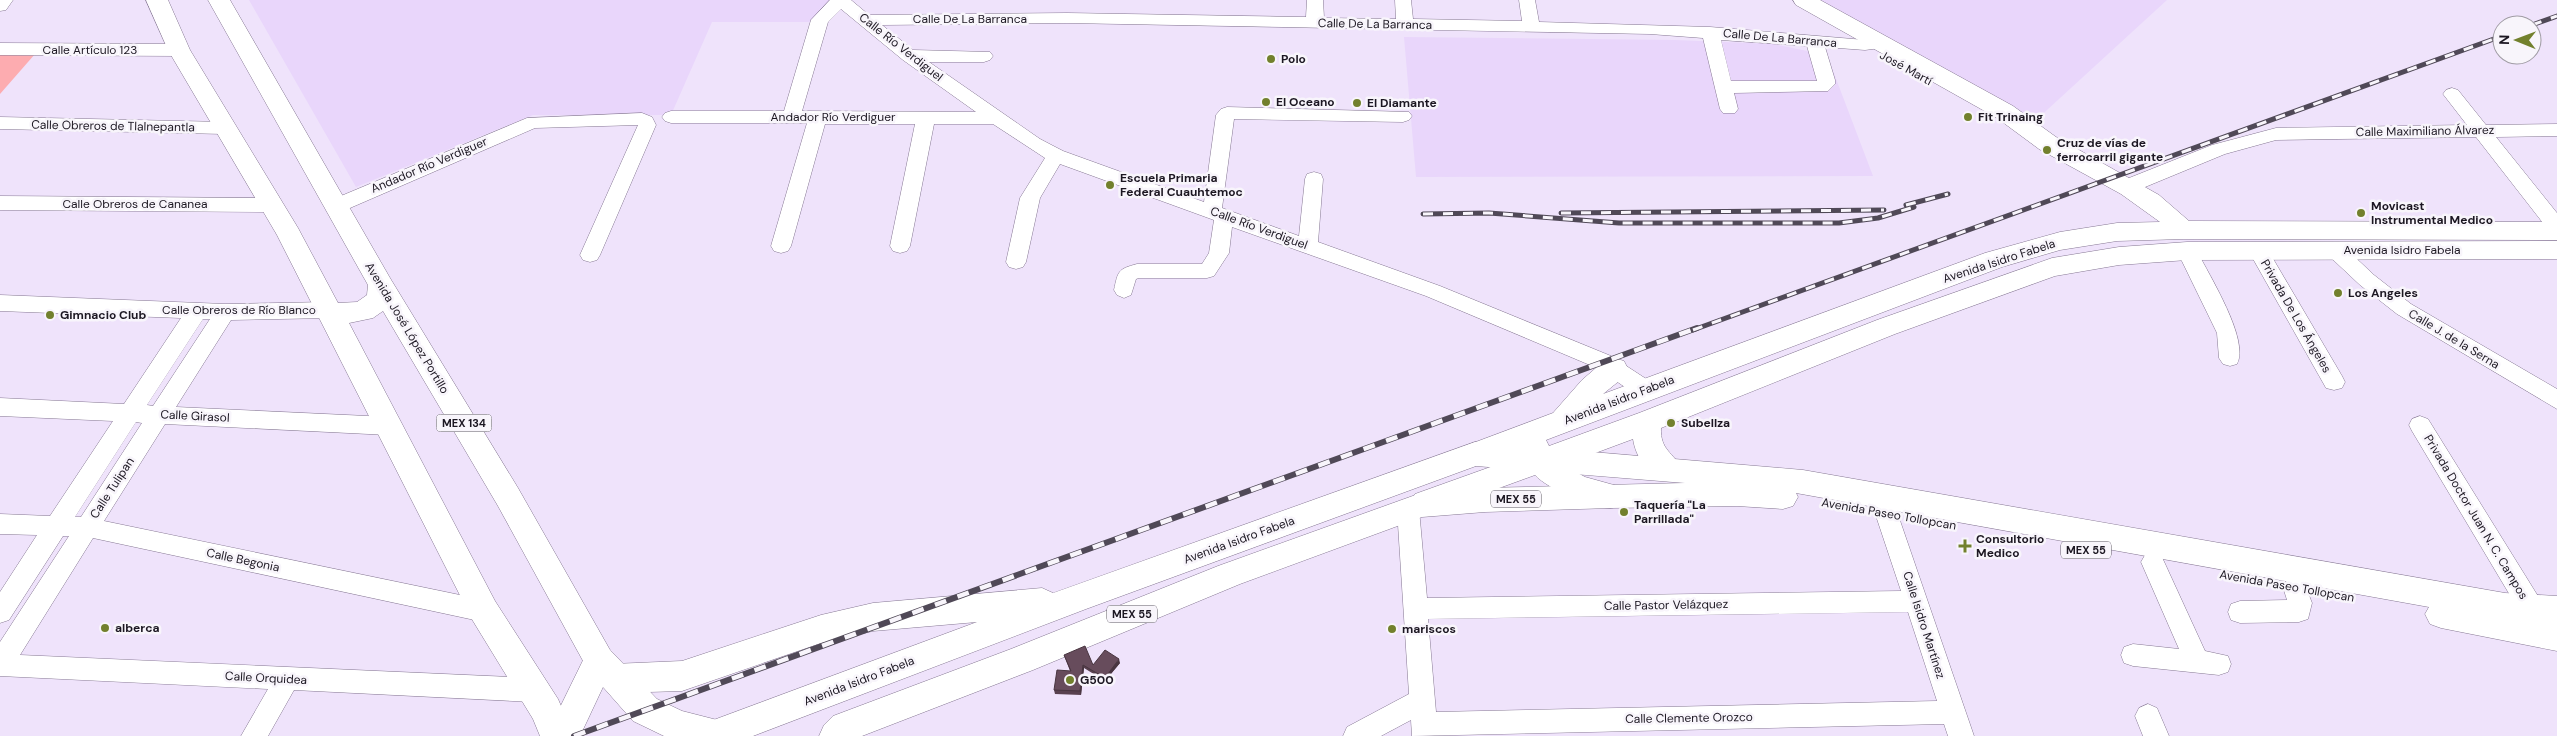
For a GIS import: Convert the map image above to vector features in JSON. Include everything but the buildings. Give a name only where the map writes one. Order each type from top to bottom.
[{"type":"main road","points":[[156,0],[179,50],[289,234],[484,611],[547,721],[607,669],[667,678],[682,676],[821,629],[873,617],[1075,599]]},
{"type":"main road","name":"Avenida José López Portillo","points":[[219,0],[381,285],[508,497],[607,669],[645,710],[678,726],[716,735]]},
{"type":"main road","name":"José Martí","points":[[1785,0],[1874,44]]},
{"type":"main road","name":"José Martí","points":[[1804,0],[2001,121],[2030,131],[2136,182]]},
{"type":"main road","points":[[2136,182],[2164,212],[2185,241]]},
{"type":"main road","name":"Avenida Isidro Fabela","points":[[834,733],[1022,660],[1229,575],[1414,507],[1536,447],[1650,420],[1927,312],[2052,267],[2119,256],[2185,241],[2557,229]]},
{"type":"main road","name":"Avenida Isidro Fabela","points":[[1536,447],[1562,422],[1994,260],[2060,241],[2117,232],[2258,250],[2557,250]]},
{"type":"main road","points":[[328,310],[342,315],[364,310],[377,301],[382,290],[381,285]]},
{"type":"main road","points":[[1909,291],[1927,312]]},
{"type":"main road","points":[[1562,422],[1592,388],[1614,369]]},
{"type":"main road","points":[[1650,420],[1646,437],[1648,446],[1652,454],[1667,469]]},
{"type":"main road","points":[[1536,447],[1551,473],[1571,484],[1611,496]]},
{"type":"main road","name":"Avenida Paseo Tollopcan","points":[[1475,454],[1536,447],[1667,469],[1804,482],[2544,610]]},
{"type":"main road","name":"Avenida Isidro Fabela","points":[[716,735],[1075,599],[1475,454]]},
{"type":"main road","name":"Avenida Paseo Tollopcan","points":[[1414,507],[1485,500],[1611,496],[1762,495],[1812,500],[2557,637]]},
{"type":"street","points":[[0,6],[5,0]]},
{"type":"street","points":[[791,117],[820,20],[841,0]]},
{"type":"street","name":"Calle Río Verdiguel","points":[[841,0],[909,56],[996,118],[1056,156],[1433,291],[1604,362],[1646,390]]},
{"type":"street","points":[[909,19],[914,0]]},
{"type":"street","points":[[1067,18],[1070,0]]},
{"type":"street","points":[[1315,0],[1315,23]]},
{"type":"street","points":[[1403,0],[1405,25]]},
{"type":"street","points":[[1527,0],[1531,27]]},
{"type":"street","name":"Calle De La Barranca","points":[[867,20],[1067,18],[1531,27],[1710,32],[1874,44]]},
{"type":"street","points":[[1710,32],[1729,109]]},
{"type":"street","points":[[1723,87],[1822,87],[1826,84],[1826,80],[1814,41]]},
{"type":"street","name":"Calle Artículo 123","points":[[0,49],[179,50]]},
{"type":"street","points":[[909,56],[984,56]]},
{"type":"street","points":[[2452,94],[2557,229]]},
{"type":"street","points":[[1124,290],[1127,275],[1137,271],[1207,272],[1214,265],[1218,257],[1215,199],[1225,115],[1228,113],[1403,116]]},
{"type":"street","points":[[900,246],[926,116]]},
{"type":"street","name":"Andador Río Verdiguer","points":[[671,117],[926,116],[996,118]]},
{"type":"street","points":[[781,246],[818,117]]},
{"type":"street","name":"Andador Río Verdiguer","points":[[336,206],[533,122],[642,119],[647,125],[590,255]]},
{"type":"street","name":"Calle Obreros de Tlalnepantla","points":[[0,123],[226,128]]},
{"type":"street","name":"Calle Maximiliano Álvarez","points":[[2136,182],[2237,142],[2276,134],[2557,130]]},
{"type":"street","points":[[1016,262],[1030,198],[1056,156]]},
{"type":"street","points":[[1308,246],[1314,179]]},
{"type":"street","name":"Calle Obreros de Cananea","points":[[0,203],[270,205]]},
{"type":"street","points":[[2185,241],[2227,332],[2230,358]]},
{"type":"street","name":"Privada De Los Ángeles","points":[[2258,250],[2334,382]]},
{"type":"street","name":"Calle J. de la Serna","points":[[2335,250],[2367,280],[2404,309],[2557,400]]},
{"type":"street","name":"Calle Obreros de Río Blanco","points":[[0,303],[225,312],[328,310]]},
{"type":"street","name":"Calle Tulipan","points":[[0,612],[197,311]]},
{"type":"street","name":"Calle Tulipan","points":[[0,664],[225,312]]},
{"type":"street","name":"Calle Girasol","points":[[0,407],[389,426]]},
{"type":"street","name":"Privada Doctor Juan N. C. Campos","points":[[2420,425],[2544,610]]},
{"type":"street","points":[[1356,736],[1424,720],[1415,609],[1414,507]]},
{"type":"street","name":"Calle Isidro Martínez","points":[[1887,513],[1961,736]]},
{"type":"street","name":"Calle Begonia","points":[[0,524],[87,527],[484,611]]},
{"type":"street","points":[[2133,655],[2208,663],[2153,562]]},
{"type":"street","points":[[2240,612],[2299,611],[2300,603],[2295,588]]},
{"type":"street","name":"Calle Pastor Velázquez","points":[[1415,609],[1916,601]]},
{"type":"street","name":"Calle Orquidea","points":[[0,664],[288,679],[547,721]]},
{"type":"street","points":[[254,736],[288,679]]},
{"type":"street","name":"Calle Clemente Orozco","points":[[1424,720],[1953,712]]},
{"type":"shaded area","points":[[249,0],[839,0],[820,11],[810,22],[712,22],[671,115],[533,115],[356,187]]},
{"type":"shaded area","points":[[1820,0],[2167,0],[2035,121]]},
{"type":"shaded area","points":[[1404,37],[1675,40],[1773,44],[1827,55],[1873,176],[1416,177]]},
{"type":"shaded area","points":[[0,54],[35,54],[0,94]]},
{"type":"railway","points":[[2542,21],[2557,16]]},
{"type":"railway","points":[[1693,330],[2492,40]]},
{"type":"railway","points":[[1906,205],[1948,194]]},
{"type":"railway","points":[[1423,214],[1489,213],[1619,223],[1839,223],[1878,218],[1914,207]]},
{"type":"railway","points":[[1561,213],[1884,210]]},
{"type":"railway","points":[[574,736],[1697,328]]},
{"type":"place","name":"Polo","points":[[1271,59]]},
{"type":"place","name":"El Oceano","points":[[1266,102]]},
{"type":"place","name":"El Diamante","points":[[1357,103]]},
{"type":"place","name":"Fit Trinaing","points":[[1968,117]]},
{"type":"place","name":"Cruz de vías de ferrocarril gigante","points":[[2047,150]]},
{"type":"place","name":"Escuela Primaria Federal Cuauhtemoc","points":[[1110,185]]},
{"type":"place","name":"Movicast Instrumental Medico","points":[[2361,213]]},
{"type":"place","name":"Los Angeles","points":[[2338,293]]},
{"type":"place","name":"Gimnacio Club","points":[[50,315]]},
{"type":"place","name":"Subellza","points":[[1671,423]]},
{"type":"place","name":"Taquería \"La Parrillada\"","points":[[1624,512]]},
{"type":"place","name":"Consultorio Medico","points":[[1965,546]]},
{"type":"place","name":"alberca","points":[[105,628]]},
{"type":"place","name":"mariscos","points":[[1392,629]]},
{"type":"place","name":"G500","points":[[1070,680]]}]
